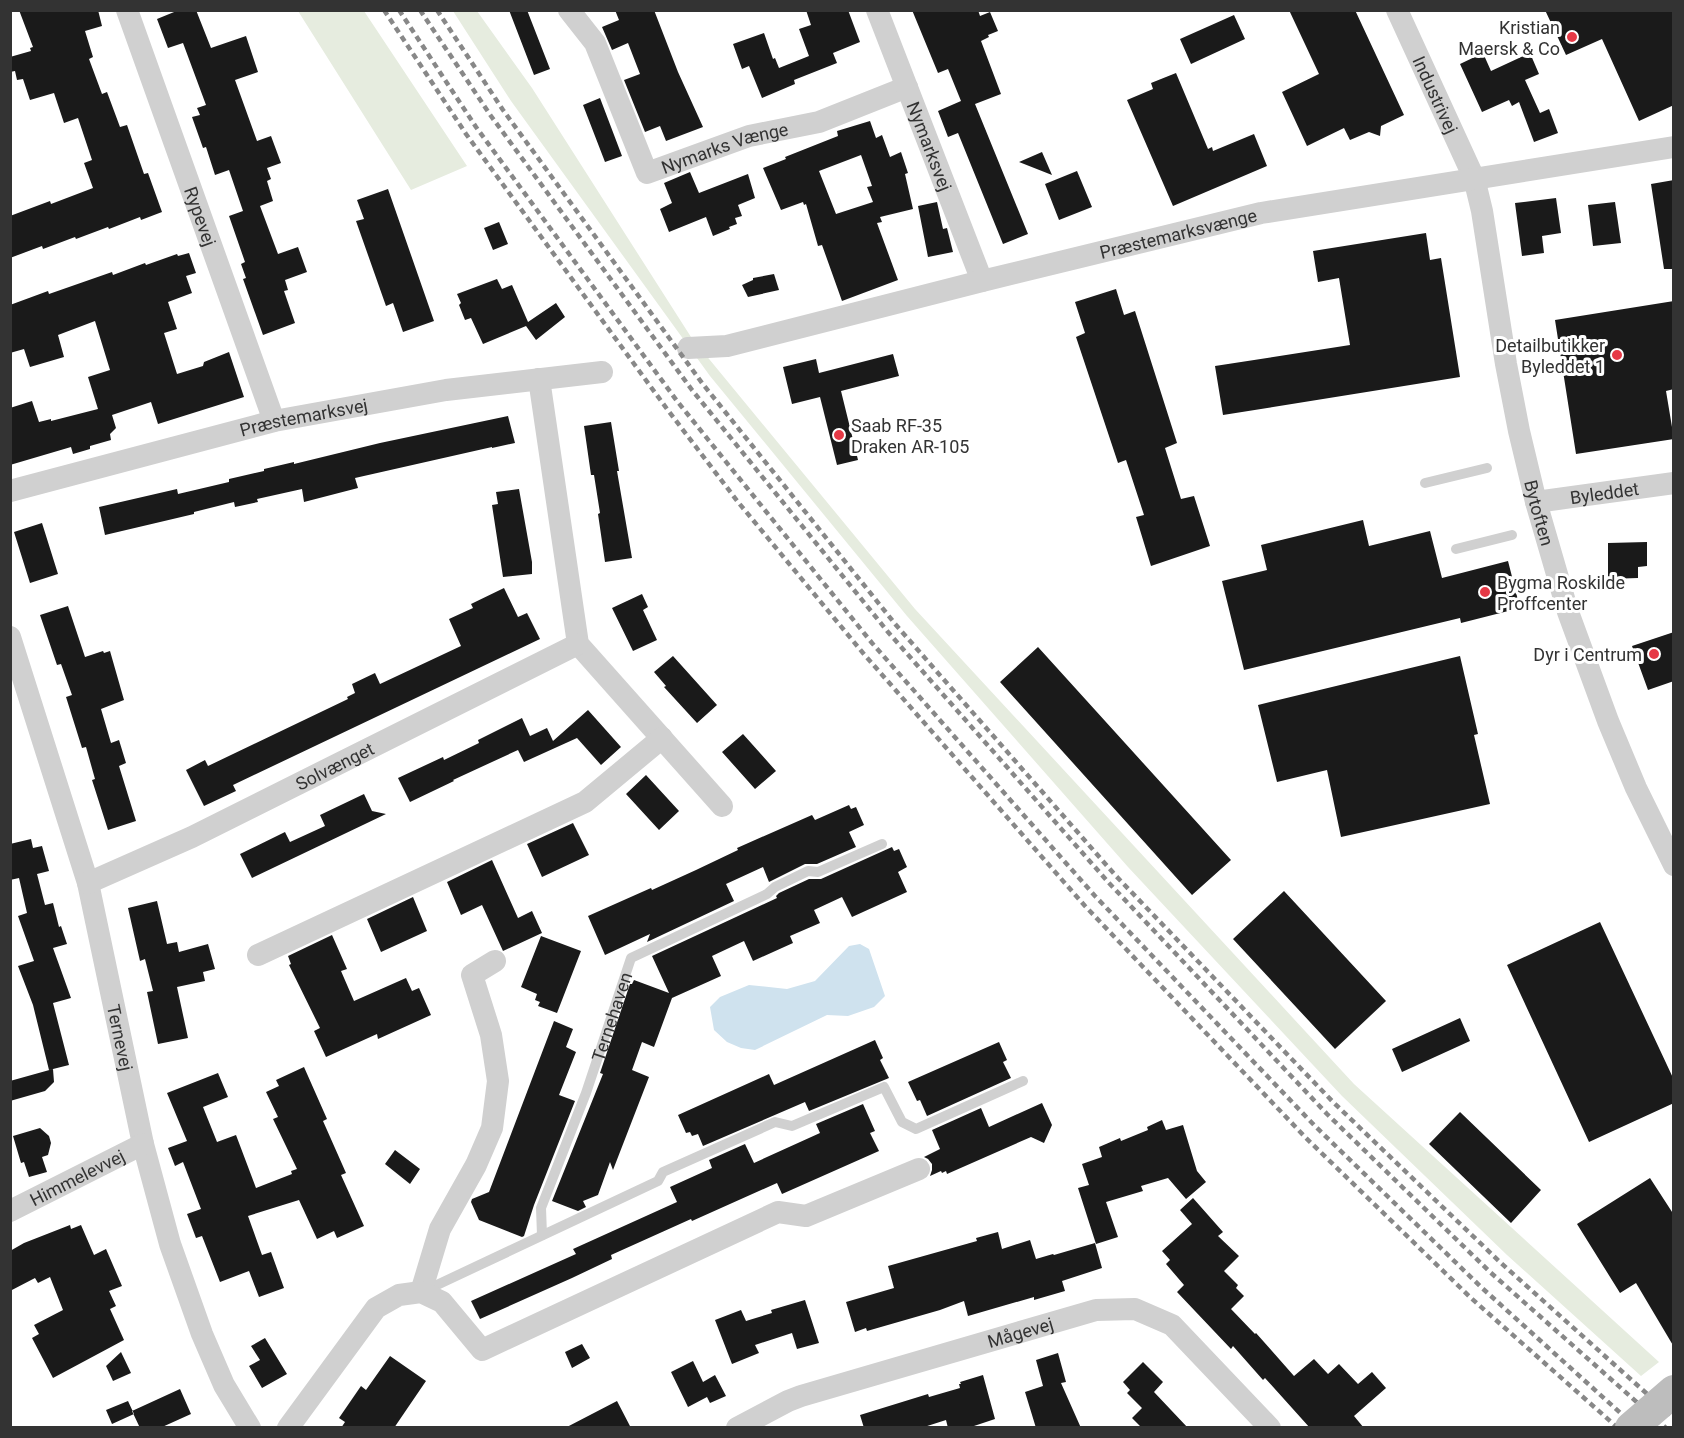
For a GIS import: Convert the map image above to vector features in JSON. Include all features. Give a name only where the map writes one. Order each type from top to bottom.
[{"type":"street","name":"Rypevej","points":[[127,10],[274,421]]},
{"type":"street","name":"Nymarks Vænge","points":[[569,10],[595,44],[647,173],[749,136],[819,122],[907,87]]},
{"type":"street","name":"Nymarksvej","points":[[877,10],[982,281]]},
{"type":"street","name":"Industrivej","points":[[1397,10],[1474,178]]},
{"type":"street","name":"Præstemarksvænge","points":[[688,348],[726,346],[1261,213],[1674,147]]},
{"type":"street","name":"Bytoften","points":[[1474,178],[1482,210],[1514,407],[1536,502],[1568,612],[1608,721],[1636,788],[1674,865]]},
{"type":"street","name":"Præstemarksvej","points":[[10,490],[274,421],[446,390],[602,372]]},
{"type":"street","points":[[539,379],[578,644],[722,806]]},
{"type":"street","name":"Byleddet","points":[[1536,502],[1674,483]]},
{"type":"street","name":"Ternevej","points":[[10,637],[87,883],[143,1143],[170,1244],[202,1334],[224,1385],[250,1428]]},
{"type":"street","name":"Solvænget","points":[[87,883],[199,833],[578,644]]},
{"type":"street","points":[[258,955],[585,802],[662,738]]},
{"type":"street","points":[[421,1292],[440,1229],[476,1165],[492,1128],[498,1082],[491,1035],[472,975],[495,961]]},
{"type":"street","name":"Himmelevvej","points":[[10,1211],[143,1143]]},
{"type":"street","points":[[288,1428],[376,1308],[399,1295],[421,1292],[442,1302],[482,1350],[778,1212],[806,1216],[919,1169]]},
{"type":"street","name":"Mågevej","points":[[737,1428],[788,1401],[812,1393],[1096,1310],[1135,1309],[1172,1325],[1270,1428]]},
{"type":"street","points":[[1630,1428],[1674,1391]]},
{"type":"lane","points":[[1425,483],[1487,468]]},
{"type":"lane","points":[[1456,549],[1512,535]]},
{"type":"lane","name":"Ternehaven","points":[[542,1235],[541,1208],[586,1093],[631,958],[767,894],[775,887],[808,871],[818,872],[882,844]]},
{"type":"lane","points":[[421,1292],[658,1180],[663,1172],[776,1122],[792,1126],[884,1087],[902,1122],[916,1129],[1023,1081]]},
{"type":"shaded area","points":[[298,11],[364,11],[467,166],[411,190]]},
{"type":"shaded area","points":[[453,11],[477,11],[532,88],[691,337],[915,609],[1354,1084],[1659,1362],[1641,1376],[1507,1255],[1342,1096],[1128,867],[907,616],[710,376],[511,101]]},
{"type":"water","points":[[860,944],[869,949],[885,996],[874,1007],[848,1016],[827,1015],[755,1050],[741,1048],[727,1042],[714,1030],[710,1007],[720,997],[749,985],[787,989],[815,981],[849,946]]},
{"type":"building","points":[[19,10],[98,10],[102,26],[85,31],[93,57],[89,59],[102,94],[107,92],[120,127],[127,125],[144,174],[148,173],[162,212],[141,220],[140,217],[109,229],[108,227],[76,239],[75,237],[43,249],[42,246],[10,258],[10,216],[93,188],[84,163],[92,160],[78,118],[64,123],[54,93],[30,100],[23,79],[17,80],[15,71],[10,72],[10,57],[31,51],[30,48],[33,47]]},
{"type":"building","points":[[179,10],[196,10],[211,48],[246,36],[258,72],[235,80],[257,141],[271,136],[281,163],[267,168],[271,179],[267,181],[273,201],[260,206],[278,254],[298,247],[307,272],[285,280],[288,290],[284,291],[295,323],[263,335],[243,279],[246,278],[241,264],[245,262],[229,216],[243,211],[229,170],[215,175],[206,147],[203,148],[192,117],[200,115],[197,108],[206,105],[183,43],[168,48],[157,19]]},
{"type":"building","points":[[509,10],[527,10],[550,69],[534,75]]},
{"type":"building","points":[[615,10],[654,10],[678,72],[703,127],[666,141],[660,126],[645,132],[624,80],[640,74],[628,43],[612,50],[602,27],[619,20]]},
{"type":"building","points":[[806,10],[848,10],[860,42],[833,53],[837,63],[794,80],[795,84],[762,98],[749,66],[742,69],[733,44],[764,33],[773,59],[775,58],[779,68],[809,56],[799,29],[811,25]]},
{"type":"building","points":[[912,10],[978,10],[980,16],[990,12],[998,31],[981,41],[1001,94],[975,104],[1028,234],[1003,244],[958,133],[948,137],[938,111],[961,101],[948,69],[938,73]]},
{"type":"building","points":[[1289,10],[1355,10],[1404,115],[1381,126],[1380,136],[1369,132],[1350,140],[1344,128],[1307,146],[1282,92],[1319,74]]},
{"type":"building","points":[[1545,10],[1674,10],[1674,105],[1639,121],[1602,39],[1566,55]]},
{"type":"building","points":[[1234,15],[1245,39],[1191,64],[1180,39]]},
{"type":"building","points":[[1483,53],[1491,71],[1530,53],[1539,74],[1525,80],[1540,113],[1549,109],[1558,133],[1534,142],[1519,102],[1512,106],[1509,100],[1482,112],[1460,64]]},
{"type":"building","points":[[1176,73],[1208,149],[1212,147],[1213,151],[1254,134],[1267,166],[1173,206],[1127,100],[1153,89],[1151,83]]},
{"type":"building","points":[[600,98],[622,156],[605,162],[583,105]]},
{"type":"building","points":[[870,121],[876,138],[882,135],[890,157],[901,152],[908,173],[905,174],[913,209],[880,217],[882,222],[877,223],[898,280],[842,301],[822,245],[818,246],[806,204],[804,205],[803,202],[781,210],[763,168],[838,136],[837,131]],"holes":[[[861,155],[872,186],[867,187],[873,202],[836,214],[819,171]]]},
{"type":"building","points":[[1042,152],[1052,175],[1019,162]]},
{"type":"building","points":[[1077,171],[1092,207],[1059,220],[1045,184]]},
{"type":"building","points":[[690,172],[699,193],[748,174],[755,198],[738,205],[742,216],[735,218],[737,224],[713,236],[706,217],[669,232],[660,209],[672,203],[664,183]]},
{"type":"building","points":[[1674,180],[1674,269],[1664,269],[1651,184]]},
{"type":"building","points":[[388,189],[434,321],[403,332],[393,303],[386,306],[356,221],[364,219],[357,200]]},
{"type":"building","points":[[1556,198],[1561,233],[1542,236],[1544,253],[1522,256],[1515,203]]},
{"type":"building","points":[[937,202],[943,229],[947,228],[953,252],[928,257],[918,206]]},
{"type":"building","points":[[1615,202],[1621,243],[1593,246],[1588,205]]},
{"type":"building","points":[[499,222],[508,244],[493,250],[484,228]]},
{"type":"building","points":[[1426,233],[1430,260],[1441,258],[1460,377],[1223,415],[1215,366],[1350,345],[1339,278],[1318,282],[1313,251]]},
{"type":"building","points":[[189,253],[196,273],[186,276],[192,293],[168,302],[177,329],[164,333],[177,374],[203,366],[204,362],[229,352],[244,397],[158,424],[151,402],[112,415],[116,428],[110,434],[111,440],[73,454],[71,447],[10,465],[10,408],[32,401],[39,422],[98,409],[88,377],[110,370],[95,321],[58,335],[64,357],[30,367],[24,349],[10,353],[10,305],[112,272],[113,275],[145,263],[146,265],[177,254],[178,256]]},
{"type":"building","points":[[774,274],[779,290],[748,297],[742,285],[753,278]]},
{"type":"building","points":[[497,279],[502,289],[512,285],[528,322],[556,303],[565,317],[536,340],[526,326],[483,344],[471,318],[465,320],[457,294]]},
{"type":"building","points":[[1116,289],[1124,315],[1135,311],[1177,443],[1165,448],[1181,499],[1194,496],[1210,546],[1151,566],[1136,517],[1144,515],[1126,460],[1118,463],[1076,337],[1085,333],[1075,302]]},
{"type":"building","name":"Detailbutikker Byleddet 1","points":[[1674,301],[1674,389],[1666,391],[1674,439],[1576,454],[1555,320]]},
{"type":"building","points":[[893,354],[899,376],[841,391],[858,460],[837,465],[820,397],[792,404],[783,367],[816,359],[819,373]]},
{"type":"building","points":[[508,416],[515,443],[355,478],[358,488],[304,502],[302,489],[257,499],[258,502],[235,507],[234,502],[105,535],[99,507],[177,489],[178,494],[229,482],[229,479],[264,471],[264,469]]},
{"type":"building","points":[[611,422],[632,558],[605,562],[598,514],[600,513],[594,475],[591,475],[584,426]]},
{"type":"building","points":[[519,489],[532,562],[532,574],[503,577],[492,505],[498,504],[496,492]]},
{"type":"building","points":[[1363,520],[1369,546],[1430,531],[1442,578],[1508,561],[1520,608],[1461,623],[1460,618],[1244,670],[1222,581],[1267,570],[1261,545]]},
{"type":"building","points":[[42,523],[58,574],[30,583],[14,532]]},
{"type":"building","points":[[1647,542],[1647,566],[1638,567],[1638,578],[1608,579],[1608,543]]},
{"type":"building","points":[[504,588],[518,617],[527,613],[540,639],[233,785],[236,791],[204,806],[186,770],[205,760],[208,766],[348,699],[347,697],[355,693],[352,684],[375,673],[380,684],[461,646],[449,619],[473,608],[471,604]]},
{"type":"building","points":[[642,594],[648,607],[643,610],[657,640],[633,651],[612,608]]},
{"type":"building","points":[[68,606],[85,657],[110,651],[124,700],[101,709],[111,743],[119,740],[126,763],[119,766],[136,821],[108,830],[92,780],[95,779],[86,747],[82,748],[66,697],[72,695],[61,664],[57,665],[40,615]]},
{"type":"building","name":"Dyr i Centrum","points":[[1674,632],[1674,681],[1648,690],[1632,646]]},
{"type":"building","points":[[1038,647],[1231,860],[1192,895],[1000,682]]},
{"type":"building","points":[[673,656],[717,705],[697,723],[664,687],[666,686],[654,672]]},
{"type":"building","points":[[1460,656],[1478,734],[1474,735],[1490,804],[1341,837],[1327,770],[1277,782],[1258,705]]},
{"type":"building","points":[[588,710],[621,747],[601,765],[577,738],[524,762],[518,750],[410,802],[398,778],[443,757],[444,760],[522,718],[530,736],[547,728],[553,741]]},
{"type":"building","points":[[743,734],[776,771],[755,789],[722,752]]},
{"type":"building","points":[[646,775],[679,811],[659,830],[626,794]]},
{"type":"building","points":[[364,794],[372,811],[386,814],[252,878],[240,854],[285,832],[290,842],[325,826],[320,815]]},
{"type":"building","points":[[849,805],[851,809],[856,807],[864,825],[849,832],[856,847],[817,864],[805,864],[769,882],[763,867],[726,884],[734,901],[647,942],[650,934],[605,955],[588,916],[651,888],[652,890],[738,850],[737,848],[812,815],[815,820]]},
{"type":"building","points":[[573,823],[589,855],[542,877],[527,844]]},
{"type":"building","points":[[31,839],[33,848],[42,846],[49,871],[37,874],[45,905],[53,903],[59,927],[61,926],[67,944],[53,948],[71,998],[53,1003],[69,1065],[49,1070],[33,1005],[18,966],[34,961],[18,916],[27,913],[19,878],[10,880],[10,844]]},
{"type":"building","points":[[892,847],[894,851],[899,849],[907,867],[898,872],[907,892],[852,917],[842,897],[814,910],[820,923],[790,936],[793,943],[753,961],[744,941],[712,956],[721,976],[672,998],[654,1047],[642,1042],[632,1070],[649,1077],[613,1170],[610,1162],[598,1195],[583,1201],[586,1207],[578,1211],[552,1201],[603,1074],[600,1073],[630,984],[634,980],[669,993],[652,956],[777,898],[779,893],[809,879],[821,879]]},
{"type":"building","points":[[492,860],[518,918],[532,911],[542,933],[503,951],[482,905],[461,915],[447,882]]},
{"type":"building","points":[[1284,891],[1386,1001],[1335,1049],[1233,939]]},
{"type":"building","points":[[413,897],[427,931],[381,952],[367,919]]},
{"type":"building","points":[[157,901],[167,944],[177,942],[179,952],[208,944],[215,969],[203,972],[205,981],[177,987],[188,1038],[158,1044],[147,992],[153,991],[145,959],[140,961],[128,908]]},
{"type":"building","points":[[1600,922],[1674,1080],[1674,1103],[1589,1142],[1507,965]]},
{"type":"building","points":[[332,935],[347,969],[341,971],[354,1001],[406,978],[412,991],[419,988],[431,1015],[378,1039],[377,1034],[326,1057],[314,1031],[320,1028],[289,965],[291,964],[288,956]]},
{"type":"building","points":[[541,936],[581,951],[557,1013],[538,1006],[540,1002],[535,1000],[537,994],[521,987]]},
{"type":"building","points":[[1460,1018],[1470,1041],[1402,1072],[1392,1049]]},
{"type":"building","points":[[554,1021],[573,1029],[566,1047],[576,1052],[559,1095],[575,1101],[522,1237],[479,1220],[471,1202],[472,1199],[489,1192]]},
{"type":"building","points":[[875,1040],[883,1058],[880,1060],[889,1078],[809,1111],[805,1102],[703,1146],[698,1134],[692,1136],[690,1132],[686,1133],[678,1115],[769,1074],[774,1085]]},
{"type":"building","points":[[999,1042],[1007,1060],[1003,1062],[1011,1078],[927,1116],[908,1082]]},
{"type":"building","points":[[304,1067],[327,1119],[323,1121],[346,1173],[341,1175],[364,1226],[337,1238],[334,1231],[317,1239],[299,1200],[248,1216],[262,1255],[271,1252],[284,1288],[259,1297],[249,1271],[220,1282],[202,1236],[196,1238],[187,1214],[201,1209],[183,1162],[175,1166],[168,1148],[187,1141],[167,1093],[218,1073],[228,1097],[203,1107],[217,1142],[236,1135],[256,1188],[292,1174],[291,1171],[297,1169],[273,1119],[278,1117],[266,1092],[279,1086],[276,1080]]},
{"type":"building","points":[[53,1069],[54,1082],[45,1091],[10,1101],[10,1081]]},
{"type":"building","points":[[1042,1103],[1052,1125],[1044,1143],[1031,1137],[947,1174],[946,1171],[942,1173],[941,1171],[930,1176],[932,1164],[924,1157],[940,1149],[932,1130],[981,1108],[989,1127]]},
{"type":"building","points":[[863,1104],[875,1131],[870,1133],[879,1151],[782,1194],[777,1183],[692,1221],[691,1219],[611,1255],[612,1259],[572,1278],[480,1319],[471,1301],[576,1254],[573,1249],[677,1202],[670,1187],[712,1168],[709,1160],[745,1144],[754,1163],[820,1133],[816,1124]]},
{"type":"building","points":[[1460,1112],[1541,1190],[1511,1223],[1429,1144]]},
{"type":"building","points":[[1162,1120],[1166,1130],[1183,1125],[1197,1171],[1206,1182],[1186,1199],[1168,1178],[1141,1186],[1143,1191],[1106,1202],[1118,1237],[1096,1244],[1078,1188],[1089,1185],[1082,1164],[1102,1157],[1099,1147],[1148,1130],[1147,1127]]},
{"type":"building","points":[[40,1128],[49,1136],[51,1143],[48,1155],[42,1157],[47,1172],[29,1177],[24,1162],[21,1163],[13,1136]]},
{"type":"building","points":[[395,1150],[420,1169],[410,1184],[385,1164]]},
{"type":"building","points":[[1650,1178],[1674,1215],[1674,1347],[1636,1283],[1620,1293],[1577,1224]]},
{"type":"building","points":[[1193,1198],[1223,1232],[1218,1236],[1239,1256],[1224,1271],[1238,1285],[1236,1288],[1244,1296],[1231,1309],[1294,1376],[1314,1359],[1328,1374],[1339,1364],[1358,1384],[1372,1372],[1386,1388],[1354,1416],[1364,1428],[1310,1428],[1265,1378],[1263,1380],[1233,1346],[1231,1349],[1177,1292],[1184,1285],[1166,1264],[1170,1260],[1162,1251],[1192,1224],[1180,1210]]},
{"type":"building","points":[[70,1225],[71,1229],[81,1225],[94,1255],[106,1249],[122,1286],[109,1291],[116,1306],[110,1309],[124,1340],[53,1378],[32,1338],[39,1334],[34,1325],[63,1310],[50,1277],[38,1283],[35,1278],[10,1291],[10,1251]]},
{"type":"building","points":[[998,1232],[1002,1249],[1030,1240],[1036,1259],[1095,1243],[1102,1268],[1062,1281],[1065,1291],[1034,1300],[1034,1297],[968,1316],[964,1301],[867,1331],[866,1328],[855,1332],[846,1302],[894,1288],[888,1266],[977,1241],[976,1238]]},
{"type":"building","points":[[805,1300],[819,1343],[797,1349],[792,1333],[755,1345],[759,1353],[732,1364],[715,1320],[741,1310],[746,1321],[772,1313],[771,1310]]},
{"type":"building","points":[[265,1338],[287,1374],[262,1388],[249,1366],[260,1360],[251,1346]]},
{"type":"building","points":[[582,1344],[590,1358],[572,1368],[565,1352]]},
{"type":"building","points":[[121,1352],[131,1373],[113,1381],[106,1366]]},
{"type":"building","points":[[1058,1353],[1066,1382],[1061,1383],[1081,1428],[1036,1428],[1025,1392],[1043,1386],[1036,1360]]},
{"type":"building","points":[[390,1356],[426,1381],[394,1428],[341,1428],[345,1422],[339,1418],[361,1386],[366,1390]]},
{"type":"building","points":[[693,1361],[703,1382],[715,1375],[726,1396],[710,1403],[707,1397],[688,1407],[671,1372]]},
{"type":"building","points":[[1143,1362],[1163,1382],[1154,1392],[1188,1428],[1142,1428],[1132,1418],[1142,1408],[1127,1393],[1130,1390],[1123,1382]]},
{"type":"building","points":[[983,1375],[995,1419],[968,1428],[948,1428],[946,1420],[921,1428],[864,1428],[860,1415],[928,1394],[929,1397],[960,1388],[960,1382]]},
{"type":"building","points":[[180,1389],[191,1414],[160,1428],[140,1428],[132,1411]]},
{"type":"building","points":[[128,1401],[134,1414],[112,1424],[106,1410]]},
{"type":"building","points":[[617,1401],[631,1428],[565,1428]]},
{"type":"railway","points":[[384,10],[466,134],[667,409],[738,502],[863,653],[1085,906],[1306,1138],[1471,1298],[1618,1428]]},
{"type":"railway","points":[[399,10],[476,127],[677,401],[872,643],[1095,896],[1315,1126],[1481,1287],[1637,1428]]},
{"type":"railway","points":[[420,10],[491,116],[692,390],[888,632],[1109,883],[1327,1114],[1490,1272],[1666,1428]]},
{"type":"railway","points":[[437,10],[503,110],[702,383],[896,625],[1116,876],[1333,1102],[1501,1263],[1674,1418]]},
{"type":"place","name":"Kristian Maersk & Co","points":[[1572,37]]},
{"type":"place","name":"Detailbutikker Byleddet 1","points":[[1617,355]]},
{"type":"place","name":"Saab RF-35 Draken AR-105","points":[[839,435]]},
{"type":"place","name":"Bygma Roskilde Proffcenter","points":[[1485,592]]},
{"type":"place","name":"Dyr i Centrum","points":[[1654,654]]}]
